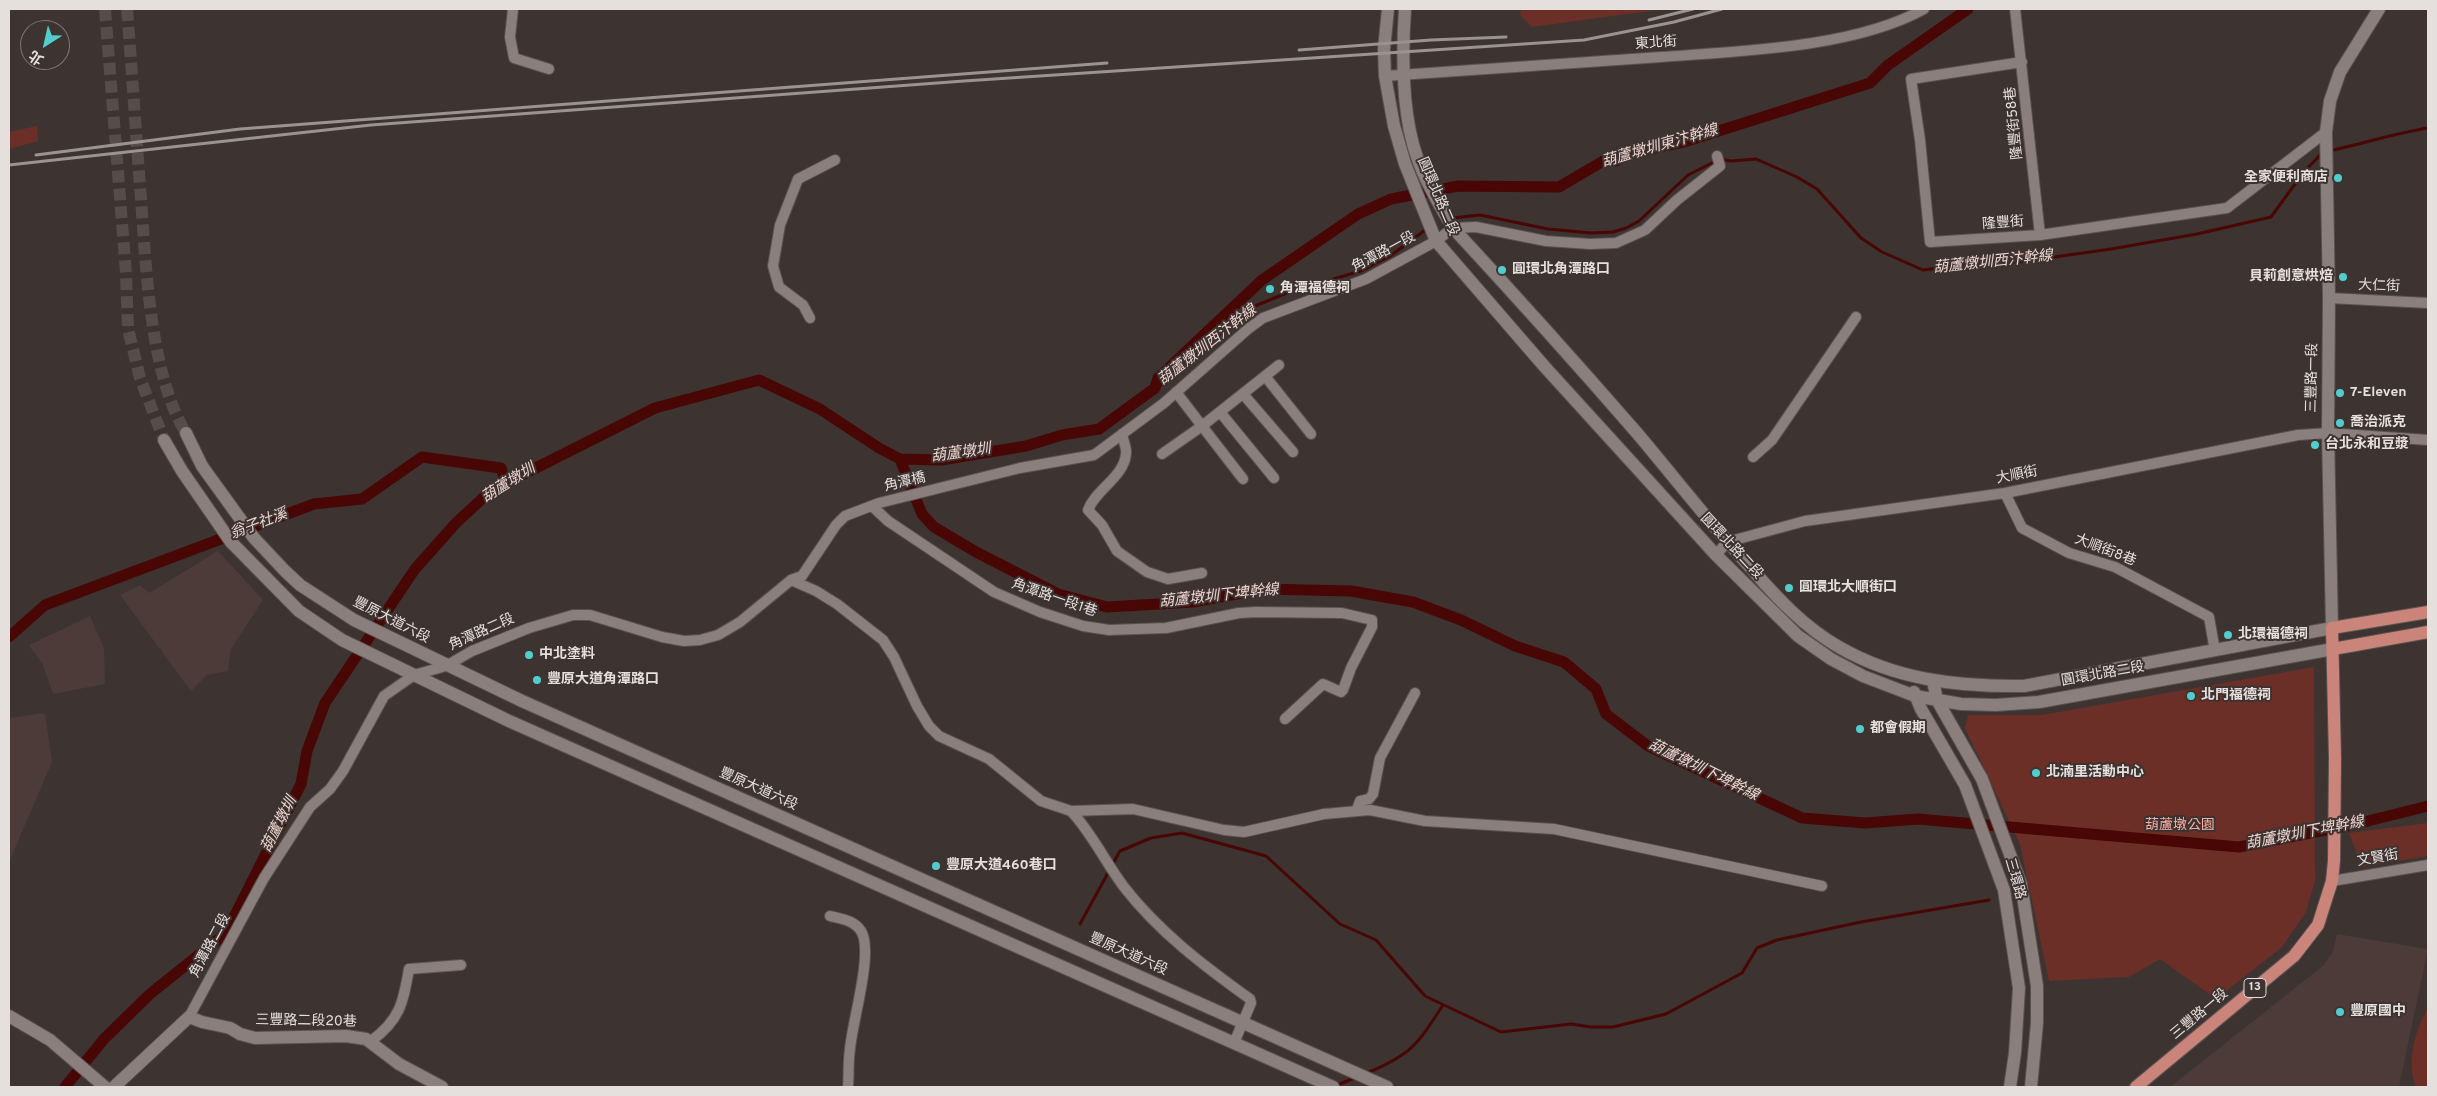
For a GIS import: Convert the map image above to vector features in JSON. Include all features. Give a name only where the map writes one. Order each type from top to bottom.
[{"type":"main road","points":[[2332,628],[2428,612]]},
{"type":"main road","name":"三豐路一段","points":[[2136,1087],[2302,948],[2318,925],[2332,881],[2334,861],[2335,759],[2332,628]]},
{"type":"main road","points":[[2333,649],[2428,632]]},
{"type":"street","points":[[514,9],[510,37],[514,58],[549,69]]},
{"type":"street","name":"圓環北路二段","points":[[1388,9],[1384,49],[1385,76],[1394,126],[1411,162],[1436,241],[1544,366],[1716,554],[1783,623],[1814,648],[1863,676],[1915,696],[1978,704],[2039,702],[2333,649]]},
{"type":"street","name":"圓環北路二段","points":[[1404,9],[1403,75],[1411,162],[1453,228],[1637,434],[1727,542],[1782,603],[1821,636],[1857,657],[1909,675],[1984,687],[2024,686],[2332,628]]},
{"type":"street","name":"東北街","points":[[1385,76],[1709,54],[1811,43],[1864,31],[1911,16],[1924,9]]},
{"type":"street","name":"隆豐街58巷","points":[[2016,9],[2040,235]]},
{"type":"street","name":"三豐路一段","points":[[2332,628],[2328,433],[2329,298],[2326,132],[2330,101],[2340,72],[2379,9]]},
{"type":"street","name":"隆豐街","points":[[2022,62],[1911,79],[1920,140],[1930,242],[2040,235],[2227,208],[2326,132]]},
{"type":"street","points":[[810,318],[803,305],[779,287],[774,266],[780,225],[798,179],[835,160]]},
{"type":"street","points":[[1453,228],[1476,228],[1546,241],[1590,244],[1616,242],[1645,230],[1718,161]]},
{"type":"street","name":"角潭路一段","points":[[937,490],[1020,468],[1094,455],[1176,392],[1263,318],[1366,279],[1436,241],[1453,228]]},
{"type":"street","name":"大仁街","points":[[2329,298],[2428,303]]},
{"type":"street","points":[[1753,457],[1772,440],[1856,316]]},
{"type":"street","points":[[1162,454],[1202,426],[1279,365]]},
{"type":"street","points":[[1265,376],[1311,434]]},
{"type":"street","points":[[1176,392],[1243,479]]},
{"type":"street","points":[[1243,394],[1293,452]]},
{"type":"street","points":[[1220,412],[1274,478]]},
{"type":"street","name":"豐原大道六段","points":[[186,433],[202,466],[254,538],[284,571],[300,585],[354,620],[446,666],[1386,1087]]},
{"type":"street","name":"大順街","points":[[1727,542],[1805,520],[2005,493],[2298,434],[2328,433],[2427,441]]},
{"type":"street","points":[[1122,434],[1126,452],[1125,459],[1114,477],[1091,502],[1088,510],[1102,525],[1110,542],[1118,551],[1147,572],[1168,579],[1202,574]]},
{"type":"street","points":[[164,440],[182,471],[231,542],[299,611],[344,641],[509,721],[1330,1086]]},
{"type":"street","name":"角潭橋","points":[[875,504],[937,490]]},
{"type":"street","name":"大順街8巷","points":[[2005,493],[2022,528],[2069,553],[2115,567],[2209,616],[2215,651]]},
{"type":"street","name":"角潭路二段","points":[[114,1087],[189,1017],[269,870],[310,807],[330,789],[343,771],[384,696],[414,675],[446,666],[472,651],[530,628],[573,615],[590,615],[677,640],[692,641],[708,638],[740,622],[791,580],[802,576],[836,525],[845,516],[875,504]]},
{"type":"street","name":"角潭路一段1巷","points":[[875,504],[888,521],[994,592],[1040,612],[1083,626],[1109,630],[1166,628],[1239,612],[1342,613],[1372,620],[1372,627],[1351,668],[1343,690],[1340,692],[1323,684],[1285,719]]},
{"type":"street","points":[[1716,554],[1727,542]]},
{"type":"street","points":[[791,580],[816,591],[837,604],[883,640],[894,657],[917,706],[929,726],[939,736],[989,759],[1041,801],[1071,811],[1133,809],[1224,830],[1244,832],[1324,814],[1357,809],[1391,812],[1425,821],[1554,829],[1822,886]]},
{"type":"street","name":"三環路","points":[[1909,675],[1915,696],[1965,785],[2004,890],[2019,988],[2015,1053],[2010,1087]]},
{"type":"street","name":"三環路","points":[[1932,680],[1937,700],[1982,779],[2021,884],[2037,986],[2037,1022],[2031,1087]]},
{"type":"street","points":[[1357,809],[1360,801],[1369,799],[1373,794],[1380,758],[1415,693]]},
{"type":"street","points":[[1071,811],[1124,886],[1143,909],[1194,959],[1250,999],[1251,1003],[1234,1043]]},
{"type":"street","name":"文賢街","points":[[2332,881],[2428,865]]},
{"type":"street","points":[[830,916],[848,920],[856,925],[865,943],[863,978],[850,1047],[848,1087]]},
{"type":"street","points":[[371,1041],[383,1033],[396,1017],[403,1003],[409,969],[461,965]]},
{"type":"street","points":[[2019,988],[2037,986]]},
{"type":"street","points":[[9,1016],[50,1040],[105,1087]]},
{"type":"street","name":"三豐路二段20巷","points":[[189,1017],[230,1028],[240,1034],[255,1038],[346,1036],[371,1041],[399,1064],[442,1087]]},
{"type":"shaded area","points":[[218,551],[263,600],[231,649],[228,671],[207,675],[191,691],[120,595],[140,585],[149,593]]},
{"type":"shaded area","points":[[90,616],[104,648],[105,684],[53,694],[43,665],[29,645]]},
{"type":"shaded area","points":[[45,713],[52,762],[9,862],[9,718]]},
{"type":"shaded area","name":"豐原國中","points":[[2337,934],[2428,949],[2399,1087],[2170,1087],[2324,965],[2333,951]]},
{"type":"green space","points":[[1521,9],[1664,9],[1532,27],[1520,15]]},
{"type":"green space","points":[[37,126],[38,141],[9,149],[9,132]]},
{"type":"green space","name":"葫蘆墩公園","points":[[2314,667],[2315,881],[2306,912],[2282,947],[2216,999],[2160,959],[2129,977],[2049,981],[2020,844],[1965,728],[1968,715],[2042,715]]},
{"type":"green space","points":[[2428,823],[2428,856],[2362,867],[2349,833]]},
{"type":"green space","points":[[2428,1008],[2428,1087],[2416,1087],[2412,1067],[2413,1046],[2419,1026]]},
{"type":"waterway","name":"葫蘆墩圳下埤幹線","points":[[65,1087],[104,1039],[150,994],[226,933],[301,784],[307,751],[325,703],[415,569],[456,523],[484,497],[506,483],[655,408],[759,380],[820,409],[879,448],[900,459],[941,460],[1026,446],[1062,435],[1099,429],[1155,388],[1158,378],[1262,280],[1358,214],[1391,199],[1458,186],[1559,187],[1605,160],[1616,161],[1633,152],[1684,142],[1870,83],[1888,65],[1968,9]]},
{"type":"waterway","name":"葫蘆燉圳西汴幹線","points":[[2329,151],[2428,128]]},
{"type":"waterway","name":"葫蘆燉圳西汴幹線","points":[[1452,218],[1480,215],[1548,229],[1591,233],[1613,232],[1639,221],[1688,175],[1720,159],[1731,161],[1756,159],[1797,177],[1817,189],[1861,238],[1882,252],[1923,270],[1970,264],[2019,262],[2111,249],[2197,234],[2271,217],[2303,173],[2323,152]]},
{"type":"waterway","name":"葫蘆燉圳西汴幹線","points":[[1155,388],[1164,384],[1255,306],[1289,292],[1361,271],[1390,256],[1428,228]]},
{"type":"waterway","name":"翁子社溪","points":[[9,637],[45,605],[314,504],[362,499],[422,457],[501,468],[506,483]]},
{"type":"waterway","name":"葫蘆墩圳下埤幹線","points":[[900,459],[922,514],[934,527],[976,552],[1058,594],[1107,607],[1193,602],[1264,589],[1351,591],[1413,602],[1461,620],[1515,646],[1564,662],[1596,689],[1606,714],[1648,746],[1802,818],[1865,823],[1918,819],[2239,847],[2356,824],[2428,806]]},
{"type":"waterway","points":[[1080,924],[1120,851],[1151,838],[1182,833],[1266,856],[1340,924],[1376,940],[1425,996],[1501,1032],[1571,1024],[1591,1027],[1613,1027],[1666,1014],[1742,973],[1757,948],[1777,940],[1861,922],[1989,900]]},
{"type":"waterway","points":[[1367,1073],[1394,1060],[1412,1047],[1443,1005]]},
{"type":"waterway","points":[[1335,1086],[1357,1077]]},
{"type":"tunnel","points":[[105,9],[126,273],[128,329],[140,378],[164,440]]},
{"type":"tunnel","points":[[127,9],[145,256],[152,320],[164,382],[174,409],[186,433]]},
{"type":"railway","points":[[1649,20],[1693,9]]},
{"type":"railway","points":[[9,165],[371,125],[964,81],[1584,40],[1674,22],[1722,9]]},
{"type":"railway","points":[[1299,50],[1431,40],[1506,37]]},
{"type":"railway","points":[[36,155],[240,129],[1107,63]]},
{"type":"place","name":"全家便利商店","points":[[2338,178]]},
{"type":"place","name":"圓環北角潭路口","points":[[1502,270]]},
{"type":"place","name":"貝莉創意烘焙","points":[[2343,277]]},
{"type":"place","name":"角潭福德祠","points":[[1270,289]]},
{"type":"place","name":"7-Eleven","points":[[2340,393]]},
{"type":"place","name":"喬治派克","points":[[2340,423]]},
{"type":"place","name":"台北永和豆漿","points":[[2315,445]]},
{"type":"place","name":"圓環北大順街口","points":[[1789,588]]},
{"type":"place","name":"北環福德祠","points":[[2228,635]]},
{"type":"place","name":"中北塗料","points":[[529,655]]},
{"type":"place","name":"豐原大道角潭路口","points":[[537,680]]},
{"type":"place","name":"北門福德祠","points":[[2191,696]]},
{"type":"place","name":"都會假期","points":[[1860,729]]},
{"type":"place","name":"北湳里活動中心","points":[[2036,773]]},
{"type":"place","name":"豐原大道460巷口","points":[[936,866]]},
{"type":"place","name":"豐原國中","points":[[2340,1012]]},
{"type":"water label","name":"葫蘆墩圳東汴幹線","points":[[1660,147]]},
{"type":"water label","name":"葫蘆墩圳","points":[[961,454]]},
{"type":"water label","name":"葫蘆墩圳","points":[[509,484]]},
{"type":"water label","name":"葫蘆墩圳","points":[[280,825]]}]
